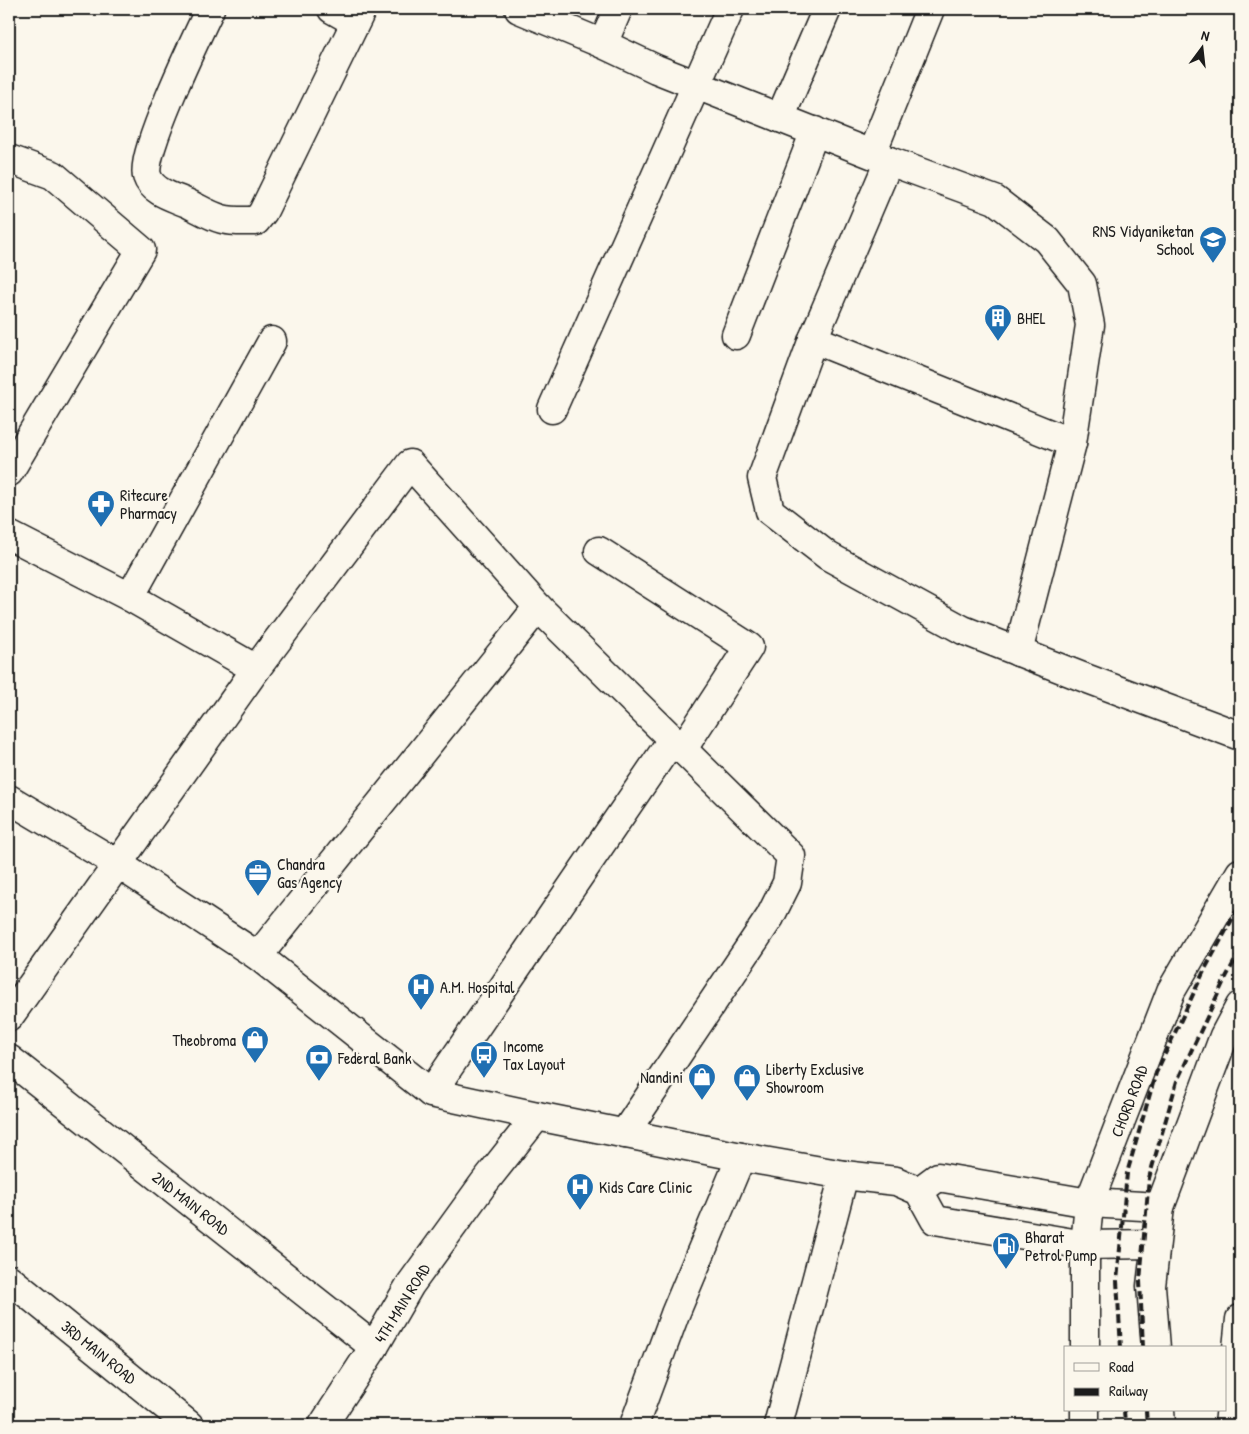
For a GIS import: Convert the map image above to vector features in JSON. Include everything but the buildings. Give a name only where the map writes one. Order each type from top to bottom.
[{"type":"street","points":[[210,9],[190,51],[156,134],[146,165],[146,176],[155,189],[220,219],[238,222],[256,221],[263,212],[359,15],[332,9]]},
{"type":"street","points":[[519,9],[603,44],[656,69],[995,200],[1047,240],[1082,284],[1090,325],[1072,443],[1018,652]]},
{"type":"street","points":[[603,44],[618,9]]},
{"type":"street","points":[[552,409],[730,9]]},
{"type":"street","points":[[780,118],[827,9]]},
{"type":"street","points":[[930,9],[880,157],[762,478],[770,511],[828,556],[963,630],[1240,736]]},
{"type":"street","points":[[736,335],[815,131]]},
{"type":"street","points":[[9,159],[54,175],[140,250],[9,472]]},
{"type":"street","points":[[813,339],[1072,443]]},
{"type":"street","points":[[130,597],[272,341]]},
{"type":"street","points":[[9,1017],[256,670],[410,464],[538,607],[791,856],[786,883],[770,916],[624,1134]]},
{"type":"street","points":[[9,535],[130,597],[256,670]]},
{"type":"street","points":[[431,1092],[677,745],[749,647],[599,551]]},
{"type":"street","points":[[258,956],[538,607]]},
{"type":"street","points":[[9,799],[118,864],[258,956],[431,1092],[537,1116],[741,1157],[844,1175],[896,1181],[919,1192],[935,1220],[1085,1245],[1155,1244]]},
{"type":"street","name":"CHORD ROAD","points":[[1085,1346],[1085,1245],[1090,1203],[1171,991],[1240,873]]},
{"type":"street","points":[[1156,1346],[1152,1286],[1160,1207],[1224,1036],[1240,1006]]},
{"type":"street","name":"2ND MAIN ROAD","points":[[9,1059],[374,1347]]},
{"type":"street","name":"4TH MAIN ROAD","points":[[323,1425],[374,1347],[410,1285],[484,1183],[537,1116]]},
{"type":"street","points":[[634,1425],[675,1314],[741,1157]]},
{"type":"street","points":[[778,1425],[844,1175]]},
{"type":"street","points":[[919,1192],[938,1177],[1090,1203],[1160,1207]]},
{"type":"street","name":"3RD MAIN ROAD","points":[[9,1279],[189,1425]]},
{"type":"street","points":[[1229,1425],[1240,1319]]},
{"type":"street","points":[[1085,1412],[1085,1425]]},
{"type":"street","points":[[1160,1412],[1161,1425]]},
{"type":"railway","points":[[1121,1346],[1117,1281],[1127,1173],[1156,1073],[1205,969],[1240,905]]},
{"type":"railway","points":[[1143,1346],[1140,1281],[1149,1178],[1177,1081],[1240,951]]},
{"type":"railway","points":[[1124,1412],[1125,1425]]},
{"type":"railway","points":[[1146,1412],[1147,1425]]},
{"type":"place","name":"RNS Vidyaniketan School","points":[[1213,264]]},
{"type":"place","name":"BHEL","points":[[998,342]]},
{"type":"place","name":"Ritecure Pharmacy","points":[[101,528]]},
{"type":"place","name":"Chandra Gas Agency","points":[[258,897]]},
{"type":"place","name":"A.M. Hospital","points":[[421,1011]]},
{"type":"place","name":"Theobroma","points":[[255,1064]]},
{"type":"place","name":"Income Tax Layout","points":[[484,1079]]},
{"type":"place","name":"Federal Bank","points":[[319,1082]]},
{"type":"place","name":"Nandini","points":[[702,1101]]},
{"type":"place","name":"Liberty Exclusive Showroom","points":[[747,1102]]},
{"type":"place","name":"Kids Care Clinic","points":[[580,1211]]},
{"type":"place","name":"Bharat Petrol Pump","points":[[1006,1270]]}]
